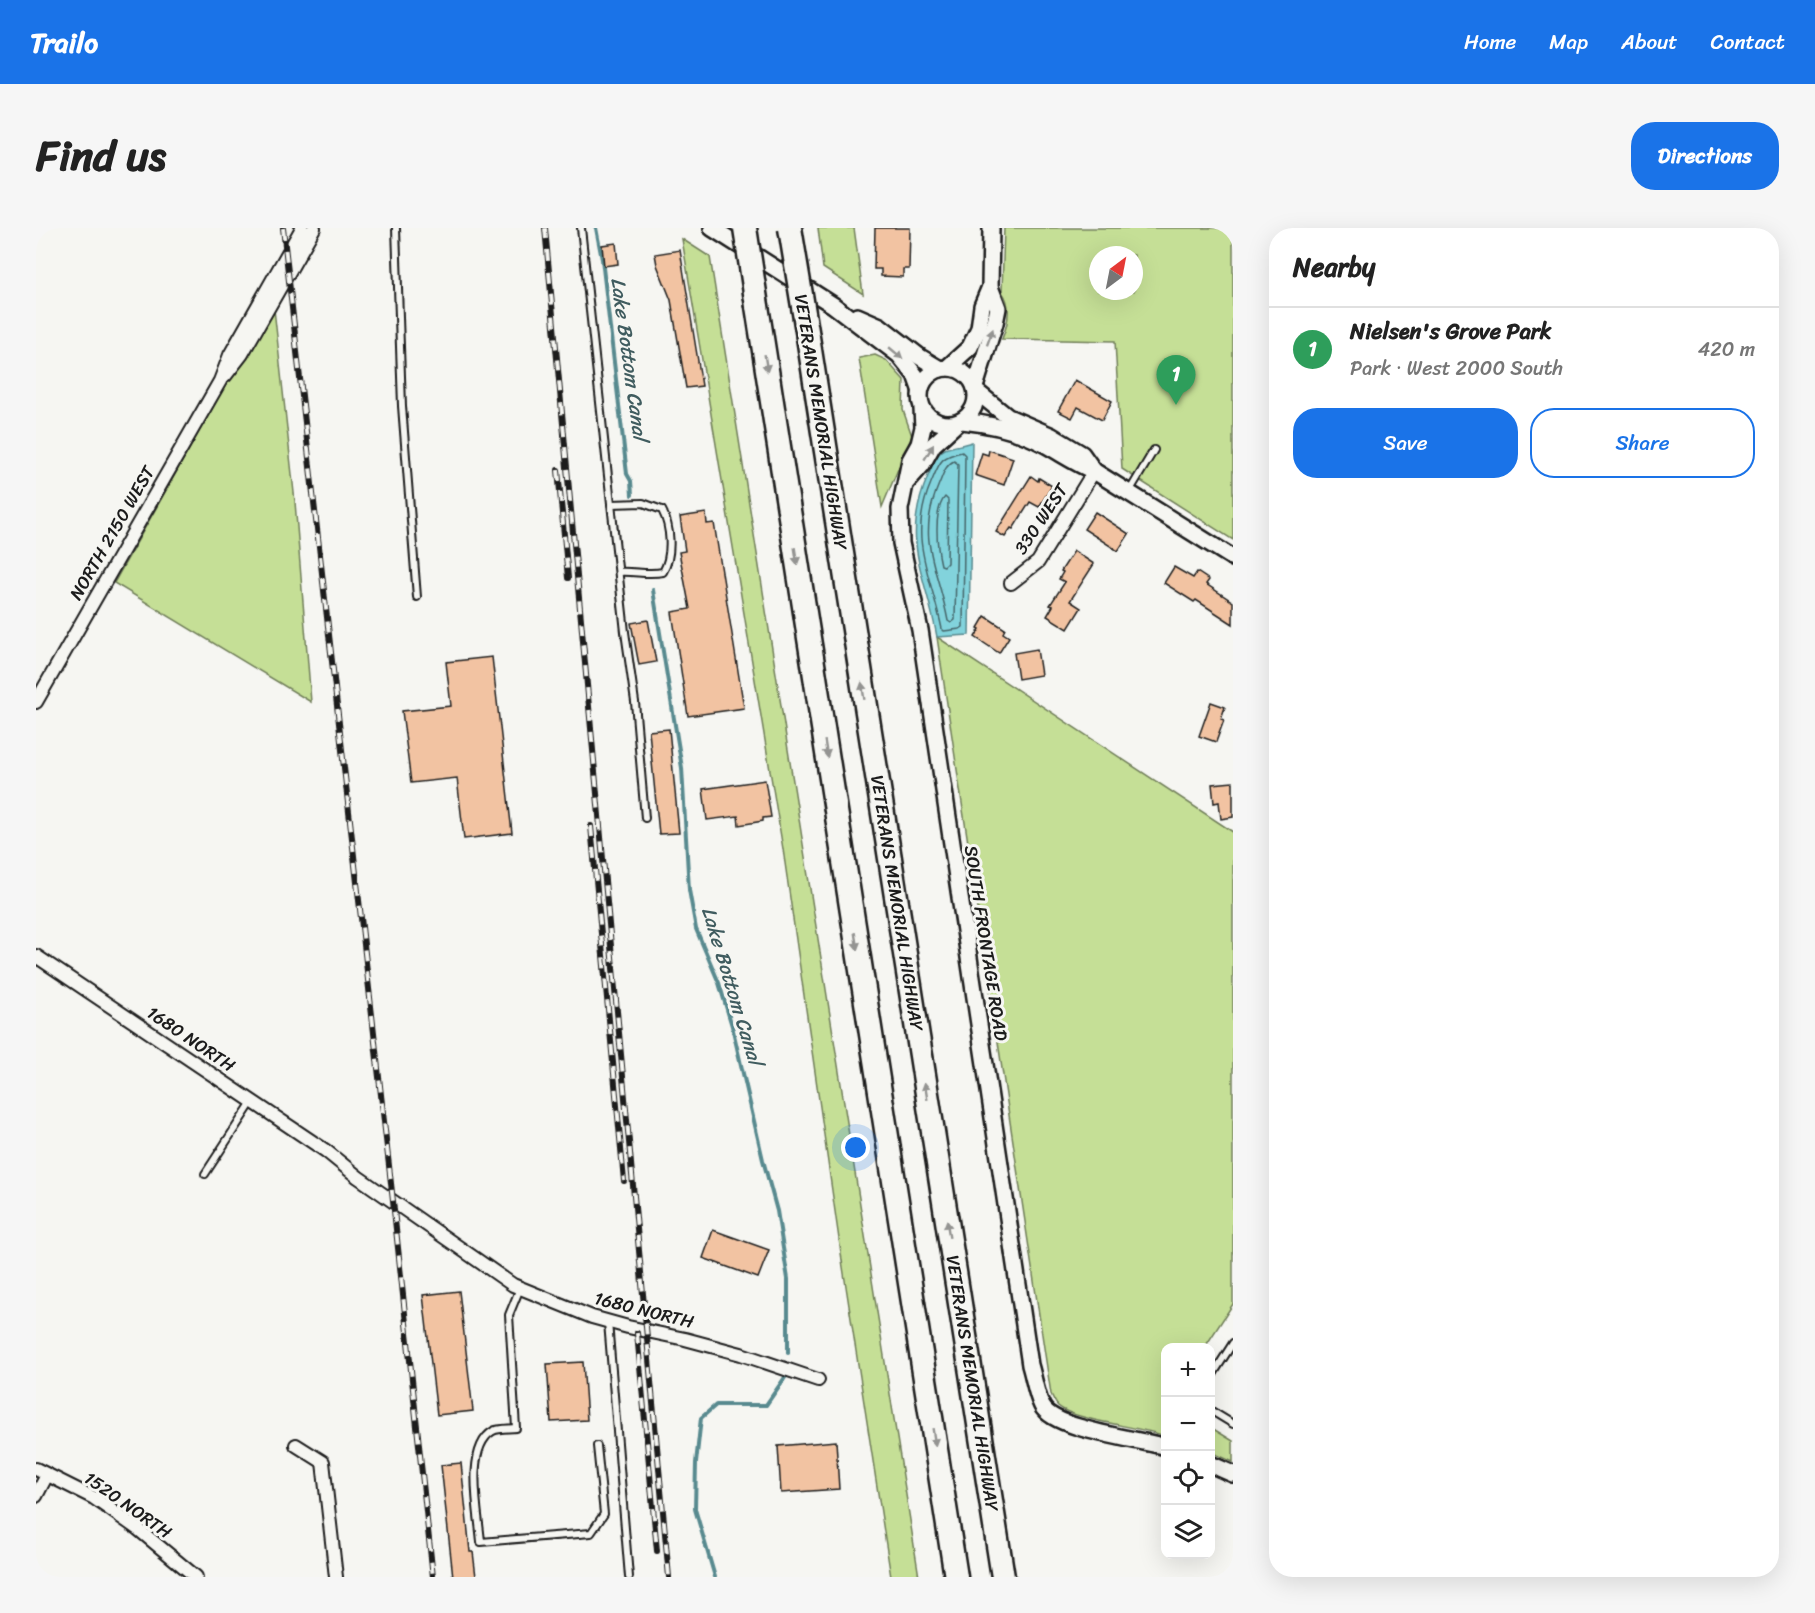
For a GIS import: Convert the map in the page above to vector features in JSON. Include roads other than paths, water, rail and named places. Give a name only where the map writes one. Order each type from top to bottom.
[{"type":"highway","points":[[745,228],[956,1577]]},
{"type":"highway","name":"VETERANS MEMORIAL HIGHWAY","points":[[790,228],[1003,1577]]},
{"type":"street","name":"NORTH 2150 WEST","points":[[36,702],[220,381],[230,355],[302,228]]},
{"type":"street","name":"NORTH 2150 WEST","points":[[220,381],[237,361],[314,228]]},
{"type":"street","points":[[712,228],[832,305],[899,355],[915,375],[920,389]]},
{"type":"street","points":[[959,422],[974,408],[975,389],[998,308],[990,287],[991,228]]},
{"type":"street","points":[[990,287],[982,306],[975,339],[962,355],[944,368],[927,376],[920,389],[922,409],[936,422],[949,425],[959,422],[987,423],[1046,444],[1076,464],[1094,471],[1233,558]]},
{"type":"street","points":[[832,305],[880,326],[920,357],[944,368],[964,373],[975,389],[1008,417],[1052,436],[1082,454],[1094,471]]},
{"type":"street","name":"SOUTH FRONTAGE ROAD","points":[[922,409],[923,427],[919,444],[910,460],[900,509],[901,543],[920,630],[1030,1365],[1042,1408],[1055,1418],[1107,1435],[1161,1446]]},
{"type":"street","name":"SOUTH FRONTAGE ROAD","points":[[906,483],[921,465],[933,445],[959,422]]},
{"type":"street","name":"330 WEST","points":[[1011,583],[1038,562],[1094,471]]},
{"type":"street","name":"1680 NORTH","points":[[36,956],[326,1151],[352,1163],[440,1224],[470,1254],[520,1288],[608,1322],[741,1354],[818,1380]]},
{"type":"street","points":[[296,1445],[323,1462],[336,1577]]},
{"type":"street","points":[[1215,1466],[1233,1474]]},
{"type":"street","points":[[36,1496],[42,1472]]},
{"type":"street","name":"1520 NORTH","points":[[42,1472],[94,1498],[196,1577]]},
{"type":"lane","points":[[396,228],[402,406],[417,597]]},
{"type":"lane","points":[[581,228],[625,632],[635,702],[645,818]]},
{"type":"lane","points":[[1128,493],[1154,450]]},
{"type":"lane","points":[[611,504],[649,504],[662,510],[667,518],[670,556],[663,572],[619,572]]},
{"type":"lane","points":[[204,1174],[252,1101]]},
{"type":"lane","points":[[520,1288],[509,1315],[516,1428],[495,1430],[483,1441],[475,1464],[481,1542],[591,1533],[604,1514],[597,1446]]},
{"type":"lane","points":[[608,1322],[629,1577]]},
{"type":"lane","points":[[1215,1371],[1233,1343]]},
{"type":"lane","points":[[1215,1413],[1232,1422]]},
{"type":"water","points":[[972,442],[969,635],[937,637],[918,558],[916,520],[920,499],[936,457],[945,449]]},
{"type":"waterway","name":"Lake Bottom Canal","points":[[596,228],[602,259],[627,474],[631,481],[632,495]]},
{"type":"waterway","name":"Lake Bottom Canal","points":[[653,590],[682,768],[689,890],[696,929],[719,983],[732,1026],[777,1211],[788,1279],[788,1353]]},
{"type":"waterway","name":"Lake Bottom Canal","points":[[715,1577],[695,1509],[696,1463],[701,1418],[716,1405],[766,1405],[786,1376]]},
{"type":"railway","points":[[283,228],[433,1577]]},
{"type":"railway","points":[[545,228],[669,1577]]},
{"type":"railway","points":[[558,470],[568,578]]},
{"type":"railway","points":[[591,826],[624,1181]]},
{"type":"railway","points":[[637,1333],[657,1551]]},
{"type":"place","name":"Nielsen's Grove Park","points":[[1176,405]]}]
